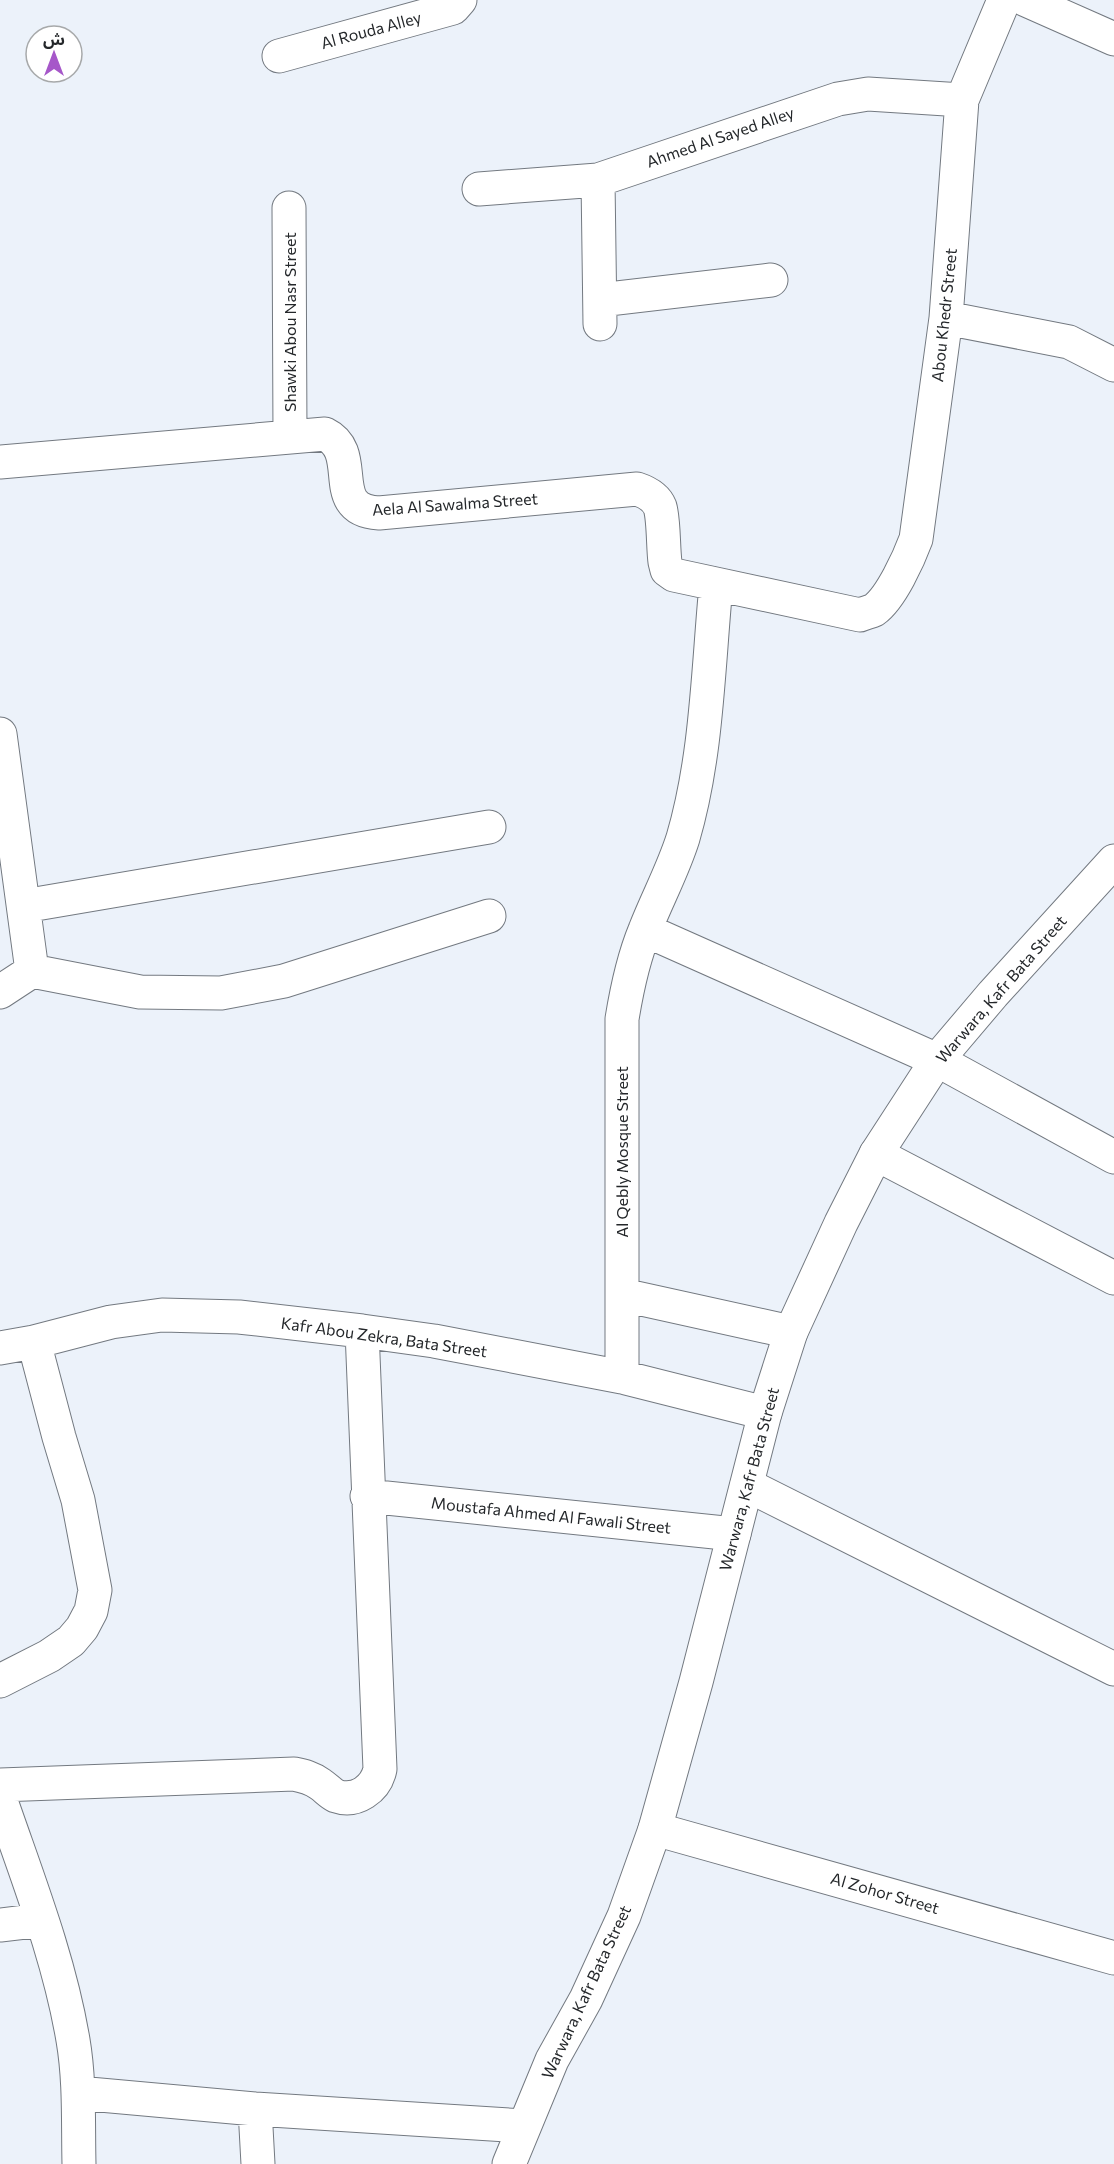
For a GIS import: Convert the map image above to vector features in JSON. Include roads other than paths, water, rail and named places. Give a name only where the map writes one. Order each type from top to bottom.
[{"type":"street","name":"Al Rouda Alley","points":[[279,56],[453,8],[460,0]]},
{"type":"street","name":"Abou Khedr Street","points":[[860,615],[872,611],[880,604],[904,568],[916,539],[946,318],[962,100],[1004,0]]},
{"type":"street","points":[[1026,0],[1114,39]]},
{"type":"street","name":"Ahmed Al Sayed Alley","points":[[479,189],[598,180],[838,99],[868,94],[962,100]]},
{"type":"street","points":[[598,180],[600,312],[771,280]]},
{"type":"street","name":"Shawki Abou Nasr Street","points":[[289,208],[290,437]]},
{"type":"street","points":[[946,318],[1069,342],[1114,365]]},
{"type":"street","name":"Aela Al Sawalma Street","points":[[0,462],[325,434],[335,438],[341,447],[350,500],[358,508],[368,513],[637,489],[646,492],[660,507],[665,562],[667,570],[674,575],[860,615]]},
{"type":"street","name":"Al Qebly Mosque Street","points":[[622,1377],[622,1018],[630,973],[645,930],[683,839],[695,793],[716,585]]},
{"type":"street","points":[[0,734],[32,971]]},
{"type":"street","points":[[24,906],[489,826]]},
{"type":"street","name":"Warwara, Kafr Bata Street","points":[[509,2164],[552,2060],[586,1999],[624,1916],[655,1829],[696,1682],[765,1413],[791,1332],[841,1222],[876,1154],[937,1060],[993,994],[1114,861]]},
{"type":"street","points":[[0,992],[32,971],[140,992],[221,993],[284,981],[489,916]]},
{"type":"street","points":[[645,930],[937,1060],[1114,1157]]},
{"type":"street","points":[[876,1154],[1114,1278]]},
{"type":"street","points":[[623,1295],[791,1332]]},
{"type":"street","name":"Kafr Abou Zekra, Bata Street","points":[[0,1348],[34,1342],[111,1322],[162,1315],[239,1317],[362,1330],[434,1341],[622,1377],[765,1413]]},
{"type":"street","points":[[0,1785],[294,1774],[308,1777],[338,1797],[346,1798],[369,1790],[378,1777],[380,1769],[367,1496],[362,1330]]},
{"type":"street","points":[[0,1681],[49,1656],[71,1641],[82,1628],[91,1611],[95,1590],[78,1500],[34,1342]]},
{"type":"street","points":[[747,1485],[1114,1669]]},
{"type":"street","name":"Moustafa Ahmed Al Fawali Street","points":[[367,1496],[734,1534]]},
{"type":"street","points":[[0,1798],[42,1920],[59,1978],[73,2041],[78,2094],[80,2164]]},
{"type":"street","name":"Al Zohor Street","points":[[655,1829],[1114,1958]]},
{"type":"street","points":[[0,1925],[42,1920]]},
{"type":"street","points":[[78,2094],[255,2109],[524,2126]]},
{"type":"street","points":[[255,2109],[258,2164]]}]
